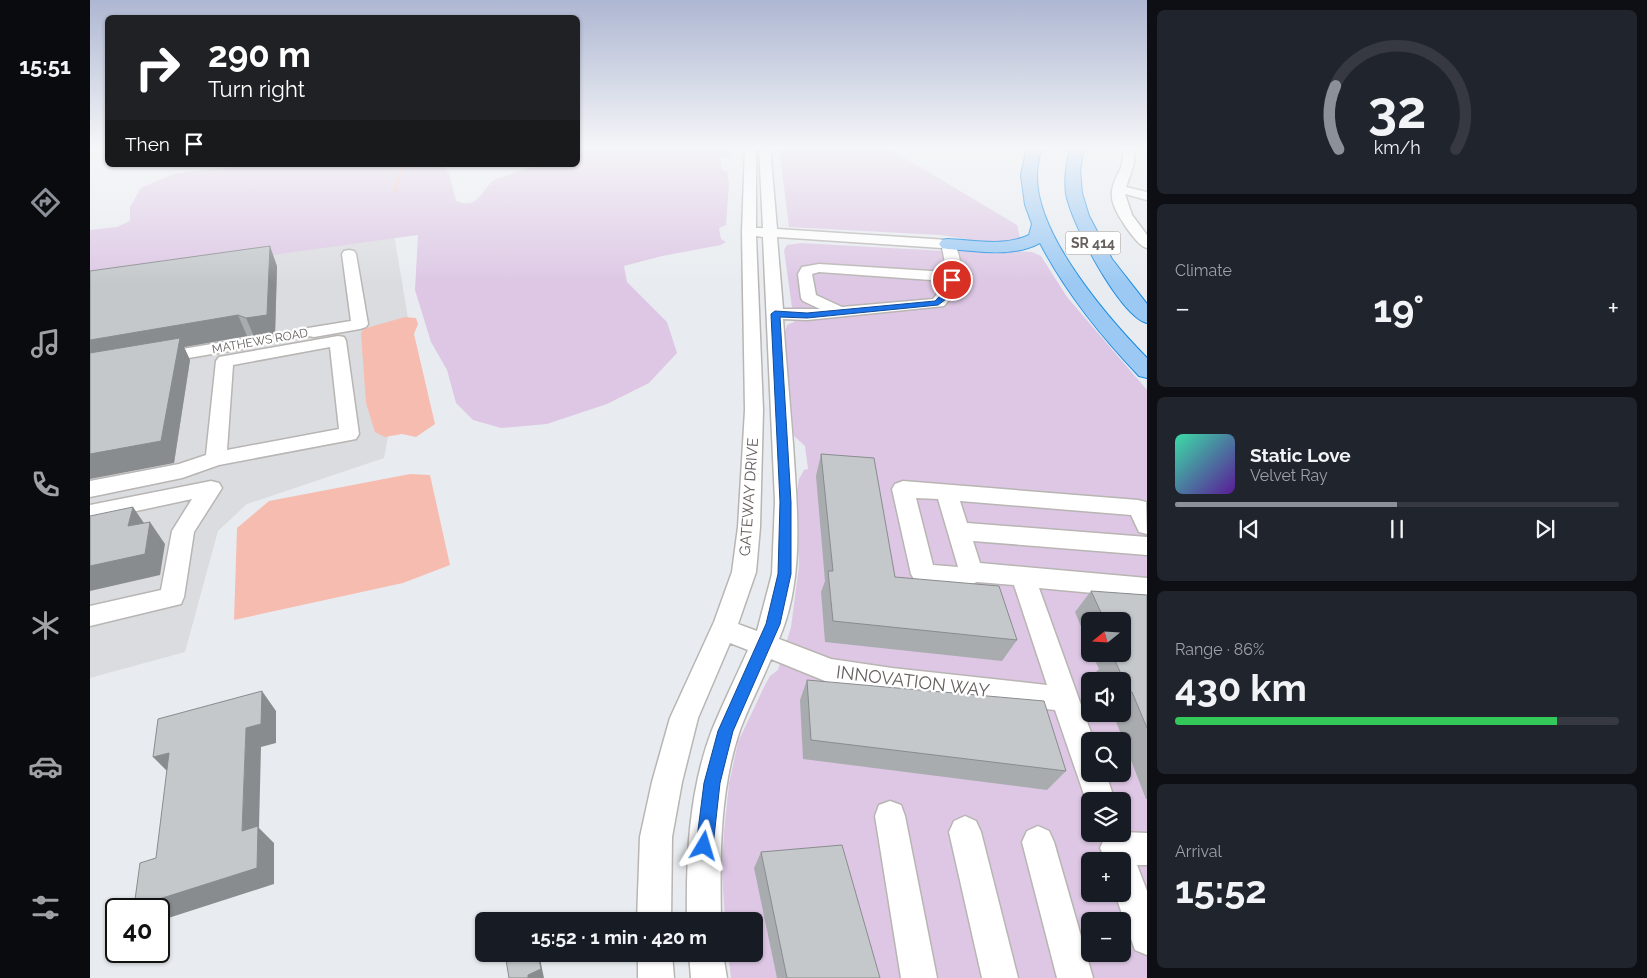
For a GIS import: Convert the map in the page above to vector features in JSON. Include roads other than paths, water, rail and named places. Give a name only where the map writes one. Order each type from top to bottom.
[{"type":"highway","name":"SR 414","points":[[1032,193],[1040,225],[1050,247],[1077,290],[1129,353],[1147,371]]},
{"type":"highway","name":"SR 414","points":[[1075,193],[1081,216],[1097,252],[1125,292],[1147,318]]},
{"type":"highway","points":[[1083,193],[1103,235],[1133,278],[1147,294]]},
{"type":"highway","points":[[949,246],[1016,246],[1030,243],[1037,238],[1040,225]]},
{"type":"street","name":"GATEWAY DRIVE","points":[[704,912],[704,846],[712,783],[726,731],[773,624],[784,574],[786,502],[775,314],[760,235],[755,193]]},
{"type":"street","name":"GATEWAY DRIVE","points":[[654,912],[656,837],[667,782],[684,718],[723,629],[744,572],[749,527],[762,193]]},
{"type":"street","points":[[1118,193],[1122,208],[1147,244]]},
{"type":"street","points":[[1134,193],[1147,196]]},
{"type":"street","points":[[760,235],[949,246],[956,266],[946,295],[938,303],[807,315],[775,314]]},
{"type":"street","name":"MATHEWS ROAD","points":[[138,362],[225,354],[360,324],[349,254]]},
{"type":"street","points":[[838,311],[809,298],[805,274],[807,270],[819,268],[879,274],[954,276]]},
{"type":"street","points":[[90,489],[182,471],[216,459],[349,434],[338,342],[225,354],[216,459]]},
{"type":"street","points":[[752,450],[783,454]]},
{"type":"street","points":[[90,512],[211,488],[183,531],[172,597],[90,616]]},
{"type":"street","points":[[971,572],[967,577],[923,574],[903,489],[1138,508],[1147,526]]},
{"type":"street","points":[[946,492],[971,572]]},
{"type":"street","points":[[958,530],[1147,546]]},
{"type":"street","points":[[971,572],[1147,588]]},
{"type":"street","points":[[1023,576],[1081,746]]},
{"type":"street","name":"INNOVATION WAY","points":[[723,629],[830,671],[892,680],[1065,699]]},
{"type":"street","points":[[890,816],[919,978]]},
{"type":"street","points":[[965,832],[1000,978]]},
{"type":"street","points":[[1038,842],[1075,978]]},
{"type":"street","points":[[1118,852],[1147,849]]},
{"type":"street","points":[[1131,891],[1147,938]]},
{"type":"street","points":[[655,962],[656,978]]},
{"type":"street","points":[[707,962],[709,978]]}]
